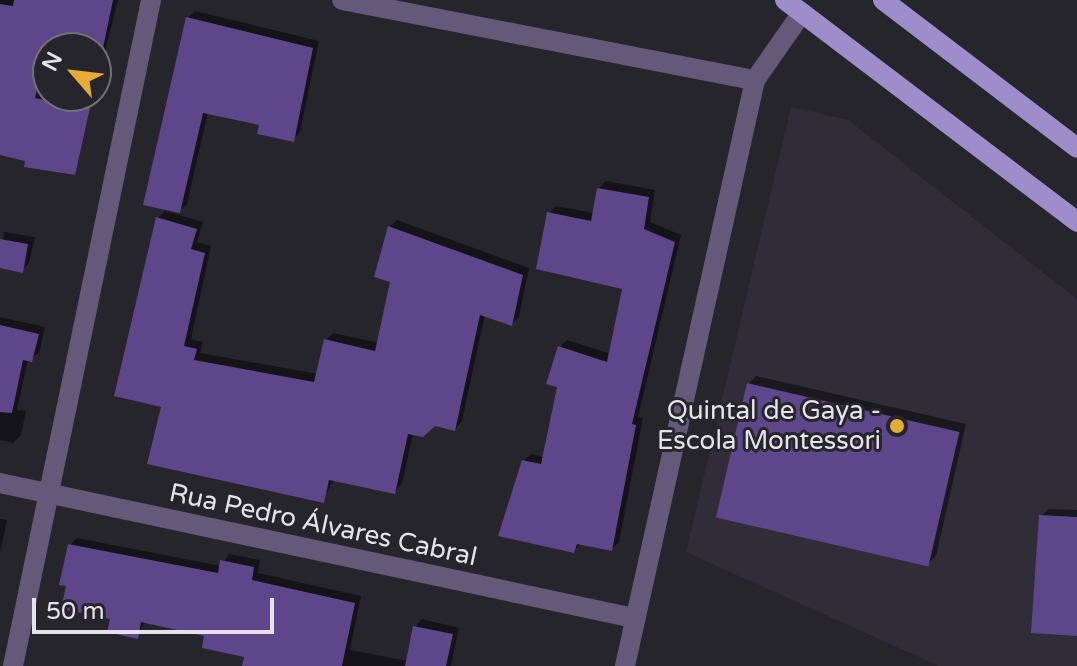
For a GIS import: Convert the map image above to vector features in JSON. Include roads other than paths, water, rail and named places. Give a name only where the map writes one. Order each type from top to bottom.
[{"type":"main road","points":[[883,0],[1077,148]]},
{"type":"main road","points":[[794,6],[1077,222]]},
{"type":"street","points":[[13,666],[151,0]]},
{"type":"street","points":[[342,0],[755,80]]},
{"type":"street","points":[[625,666],[755,80],[794,6]]},
{"type":"street","name":"Rua Pedro Álvares Cabral","points":[[0,483],[634,618]]},
{"type":"place","name":"Quintal de Gaya - Escola Montessori","points":[[897,426]]}]
